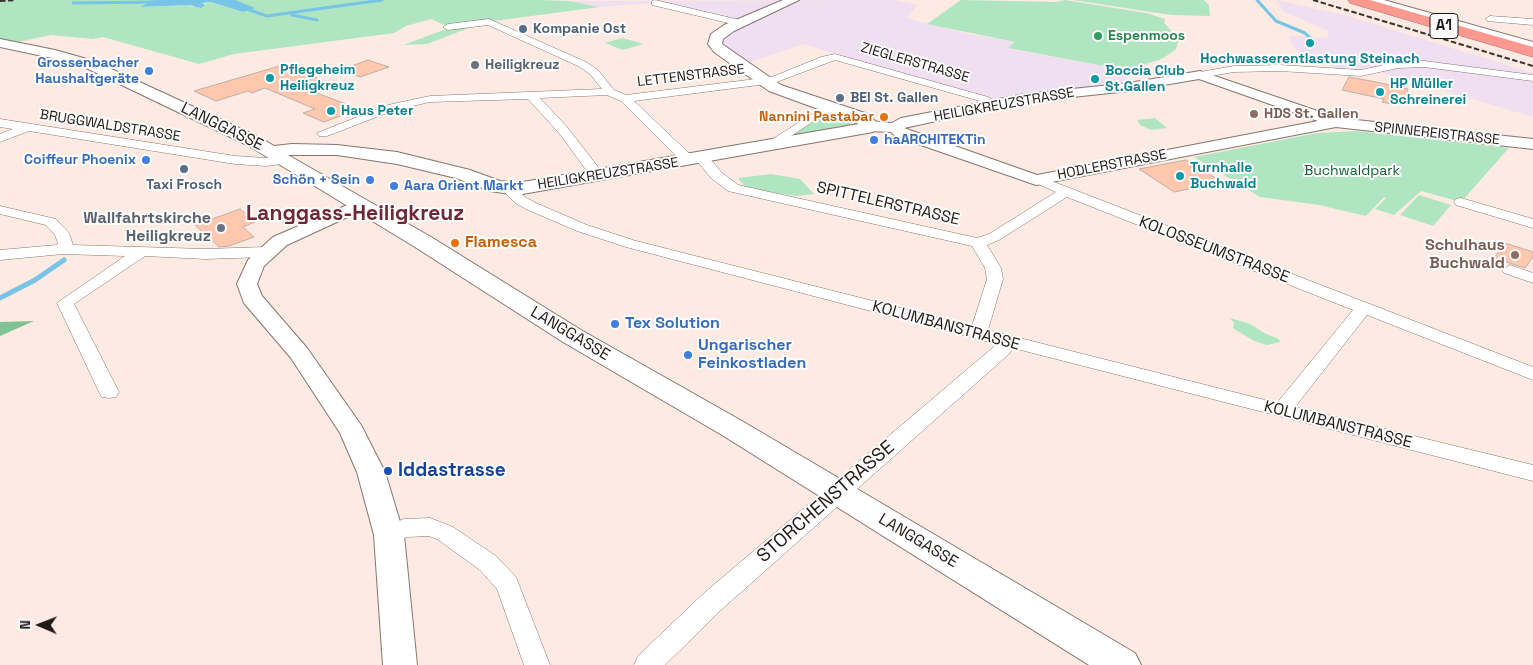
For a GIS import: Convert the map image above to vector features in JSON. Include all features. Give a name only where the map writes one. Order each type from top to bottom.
[{"type":"highway","name":"A1","points":[[1354,0],[1533,52]]},
{"type":"main road","points":[[793,0],[718,35],[714,40],[715,44],[719,49],[766,82],[785,93],[862,118],[869,126]]},
{"type":"main road","name":"LANGGASSE","points":[[5,44],[55,54],[89,64],[226,126],[423,242],[572,336],[838,492],[1122,665]]},
{"type":"main road","name":"HEILIGKREUZSTRASSE","points":[[509,189],[855,132],[869,126]]},
{"type":"main road","name":"KOLUMBANSTRASSE","points":[[278,156],[361,154],[428,164],[509,189]]},
{"type":"main road","name":"KOLUMBANSTRASSE","points":[[327,186],[331,174],[339,164],[361,154]]},
{"type":"street","points":[[1372,0],[1533,46]]},
{"type":"street","points":[[655,3],[741,23]]},
{"type":"street","points":[[1490,19],[1533,22]]},
{"type":"street","points":[[448,27],[489,22],[582,64],[594,72],[609,92]]},
{"type":"street","name":"LETTENSTRASSE","points":[[324,133],[392,107],[420,100],[609,92],[625,99],[766,82],[779,79],[825,58]]},
{"type":"street","name":"ZIEGLERSTRASSE","points":[[825,58],[843,58],[984,99],[994,104]]},
{"type":"street","name":"HEILIGKREUZSTRASSE","points":[[869,126],[896,128],[901,123],[994,104],[1036,97],[1135,86],[1228,69],[1272,68],[1361,73],[1398,65],[1424,64],[1533,78]]},
{"type":"street","name":"SPINNEREISTRASSE","points":[[1200,75],[1336,122],[1533,144]]},
{"type":"street","points":[[531,94],[563,130],[597,175]]},
{"type":"street","name":"SPITTELERSTRASSE","points":[[625,99],[695,159],[733,188],[978,243]]},
{"type":"street","points":[[766,147],[828,107]]},
{"type":"street","name":"HODLERSTRASSE","points":[[1036,180],[1336,122]]},
{"type":"street","name":"BRUGGWALDSTRASSE","points":[[0,123],[253,162],[278,156]]},
{"type":"street","points":[[0,138],[26,128]]},
{"type":"street","name":"KOLOSSEUMSTRASSE","points":[[896,128],[901,133],[1036,180],[1533,374]]},
{"type":"street","name":"KOLUMBANSTRASSE","points":[[509,189],[520,200],[531,206],[582,228],[631,244],[1007,342],[1533,473]]},
{"type":"street","points":[[978,334],[996,278],[993,268],[978,243],[994,238],[1066,192]]},
{"type":"street","points":[[1461,202],[1533,224]]},
{"type":"street","points":[[359,205],[292,235],[265,252],[255,264],[247,284],[252,298],[299,353],[352,431],[370,472],[389,535],[400,665]]},
{"type":"street","points":[[0,210],[50,222],[62,233],[66,243],[63,249]]},
{"type":"street","points":[[0,254],[63,249],[141,252],[265,252]]},
{"type":"street","points":[[109,392],[65,303],[141,252]]},
{"type":"street","points":[[1510,270],[1533,278]]},
{"type":"street","points":[[1281,411],[1364,308]]},
{"type":"street","name":"STORCHENSTRASSE","points":[[647,665],[712,602],[1003,350],[1007,342]]},
{"type":"street","points":[[389,535],[404,528],[430,527],[445,533],[488,563],[506,584],[537,665]]},
{"type":"shaded area","points":[[893,0],[918,5],[906,18],[969,34],[1015,42],[1009,49],[1125,70],[1129,87],[994,105],[804,44],[741,65],[714,40],[740,23],[655,3],[600,7],[569,1]]},
{"type":"shaded area","points":[[1277,0],[1348,16],[1533,73],[1533,117],[1377,71],[1337,69],[1298,51],[1292,45],[1288,36],[1327,38],[1329,31],[1282,11]]},
{"type":"green space","points":[[0,0],[154,0],[142,7],[189,5],[192,7],[211,2],[243,12],[235,0],[539,0],[569,1],[600,7],[448,27],[431,19],[406,26],[394,33],[234,54],[199,64],[103,37],[93,39],[51,35],[0,46]]},
{"type":"green space","name":"Espenmoos","points":[[961,0],[1056,2],[1065,0],[1146,13],[1165,19],[1164,23],[1179,39],[1176,49],[1168,55],[1159,60],[1125,70],[1008,48],[1015,42],[927,24]]},
{"type":"green space","points":[[1073,0],[1204,0],[1209,5],[1210,16],[1171,15]]},
{"type":"green space","points":[[474,26],[427,44],[403,45],[449,28]]},
{"type":"green space","points":[[622,38],[643,44],[623,50],[605,43]]},
{"type":"green space","points":[[828,113],[849,118],[853,124],[851,127],[786,138]]},
{"type":"green space","points":[[1155,118],[1167,128],[1151,130],[1140,125],[1137,120]]},
{"type":"green space","name":"Buchwaldpark","points":[[1356,131],[1509,148],[1461,202],[1421,191],[1394,215],[1375,209],[1386,198],[1384,197],[1366,216],[1319,205],[1260,197],[1194,157],[1317,133]]},
{"type":"green space","points":[[771,174],[800,179],[814,194],[796,196],[746,188],[738,178]]},
{"type":"green space","points":[[1419,195],[1451,205],[1433,226],[1400,215]]},
{"type":"green space","points":[[1230,318],[1250,324],[1266,334],[1279,339],[1280,342],[1267,345],[1254,341],[1233,328],[1234,323]]},
{"type":"green space","points":[[34,321],[0,336],[0,322]]},
{"type":"water","points":[[154,0],[235,0],[255,8],[243,12],[211,2],[202,3],[205,5],[201,8],[189,5],[140,7]]},
{"type":"building","points":[[368,60],[389,67],[360,77],[340,70]]},
{"type":"building","points":[[283,65],[322,80],[301,87],[359,109],[324,122],[303,113],[315,109],[265,88],[216,101],[194,91]]},
{"type":"building","name":"HP Müller Schreinerei","points":[[1349,77],[1408,89],[1403,102],[1398,101],[1396,105],[1382,102],[1384,99],[1342,90]]},
{"type":"building","name":"Turnhalle Buchwald","points":[[1186,160],[1222,182],[1174,192],[1139,169]]},
{"type":"building","name":"Wallfahrtskirche Heiligkreuz","points":[[240,209],[255,222],[243,227],[254,237],[229,246],[219,247],[195,225]]},
{"type":"building","name":"Schulhaus Buchwald","points":[[1505,243],[1533,252],[1533,257],[1525,268],[1494,258]]},
{"type":"waterway","points":[[247,9],[267,16],[382,0]]},
{"type":"waterway","points":[[1257,0],[1276,21],[1305,33],[1313,41]]},
{"type":"waterway","points":[[73,3],[156,2]]},
{"type":"waterway","points":[[292,15],[317,20]]},
{"type":"waterway","points":[[0,298],[35,280],[64,260]]},
{"type":"railway","points":[[0,1],[16,0]]},
{"type":"railway","points":[[1313,0],[1533,66]]},
{"type":"place","name":"Kompanie Ost","points":[[523,29]]},
{"type":"place","name":"Espenmoos","points":[[1098,36]]},
{"type":"place","name":"Hochwasserentlastung Steinach","points":[[1310,43]]},
{"type":"place","name":"Heiligkreuz","points":[[475,65]]},
{"type":"place","name":"Grossenbacher Haushaltgeräte","points":[[149,71]]},
{"type":"place","name":"Pflegeheim Heiligkreuz","points":[[270,78]]},
{"type":"place","name":"Boccia Club St.Gallen","points":[[1095,79]]},
{"type":"place","name":"HP Müller Schreinerei","points":[[1380,92]]},
{"type":"place","name":"BEI St. Gallen","points":[[840,98]]},
{"type":"place","name":"Haus Peter","points":[[331,111]]},
{"type":"place","name":"HDS St. Gallen","points":[[1254,114]]},
{"type":"place","name":"Nannini Pastabar","points":[[884,117]]},
{"type":"place","name":"haARCHITEKTin","points":[[874,140]]},
{"type":"place","name":"Coiffeur Phoenix","points":[[146,160]]},
{"type":"place","name":"Taxi Frosch","points":[[184,169]]},
{"type":"place","name":"Turnhalle Buchwald","points":[[1180,176]]},
{"type":"place","name":"Schön + Sein","points":[[370,180]]},
{"type":"place","name":"Aara Orient Markt","points":[[394,186]]},
{"type":"place","name":"Wallfahrtskirche Heiligkreuz","points":[[221,228]]},
{"type":"place","name":"Flamesca","points":[[455,243]]},
{"type":"place","name":"Schulhaus Buchwald","points":[[1515,255]]},
{"type":"place","name":"Tex Solution","points":[[615,324]]},
{"type":"place","name":"Ungarischer Feinkostladen","points":[[688,355]]},
{"type":"place","name":"Iddastrasse","points":[[388,471]]},
{"type":"district","name":"Langgass-Heiligkreuz","points":[[355,214]]}]
